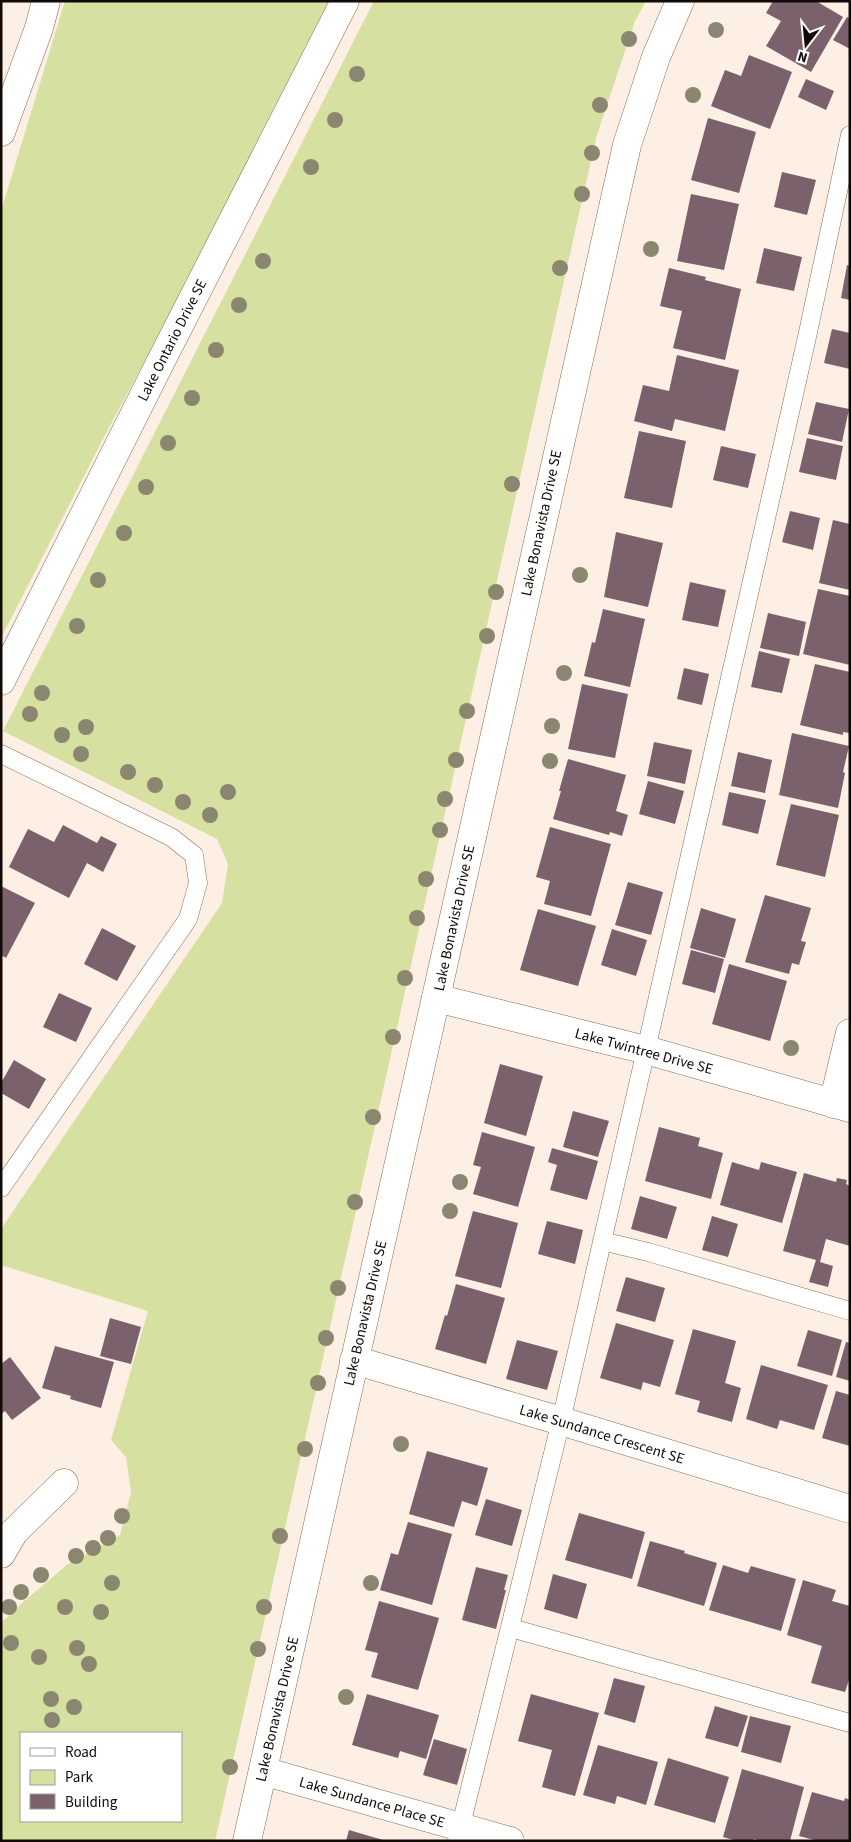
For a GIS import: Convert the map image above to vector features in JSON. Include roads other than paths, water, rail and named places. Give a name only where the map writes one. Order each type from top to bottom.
[{"type":"street","points":[[1,132],[46,1]]},
{"type":"street","name":"Lake Ontario Drive SE","points":[[1,681],[159,365],[345,1]]},
{"type":"street","name":"Lake Bonavista Drive SE","points":[[247,1841],[627,145],[656,57],[680,1]]},
{"type":"street","name":"Lake Twintree Drive SE","points":[[436,998],[646,1050],[842,1106]]},
{"type":"street","points":[[842,1106],[850,1033]]},
{"type":"street","name":"Lake Sundance Crescent SE","points":[[354,1360],[850,1509]]},
{"type":"street","points":[[1,1554],[14,1532],[64,1483]]},
{"type":"street","name":"Lake Sundance Place SE","points":[[263,1771],[459,1834],[510,1841]]},
{"type":"lane","points":[[459,1834],[561,1421],[805,346],[850,135]]},
{"type":"lane","points":[[1,754],[172,837],[194,855],[198,883],[188,919],[1,1188]]},
{"type":"lane","points":[[602,1241],[648,1252],[850,1311]]},
{"type":"lane","points":[[511,1628],[850,1723]]}]
